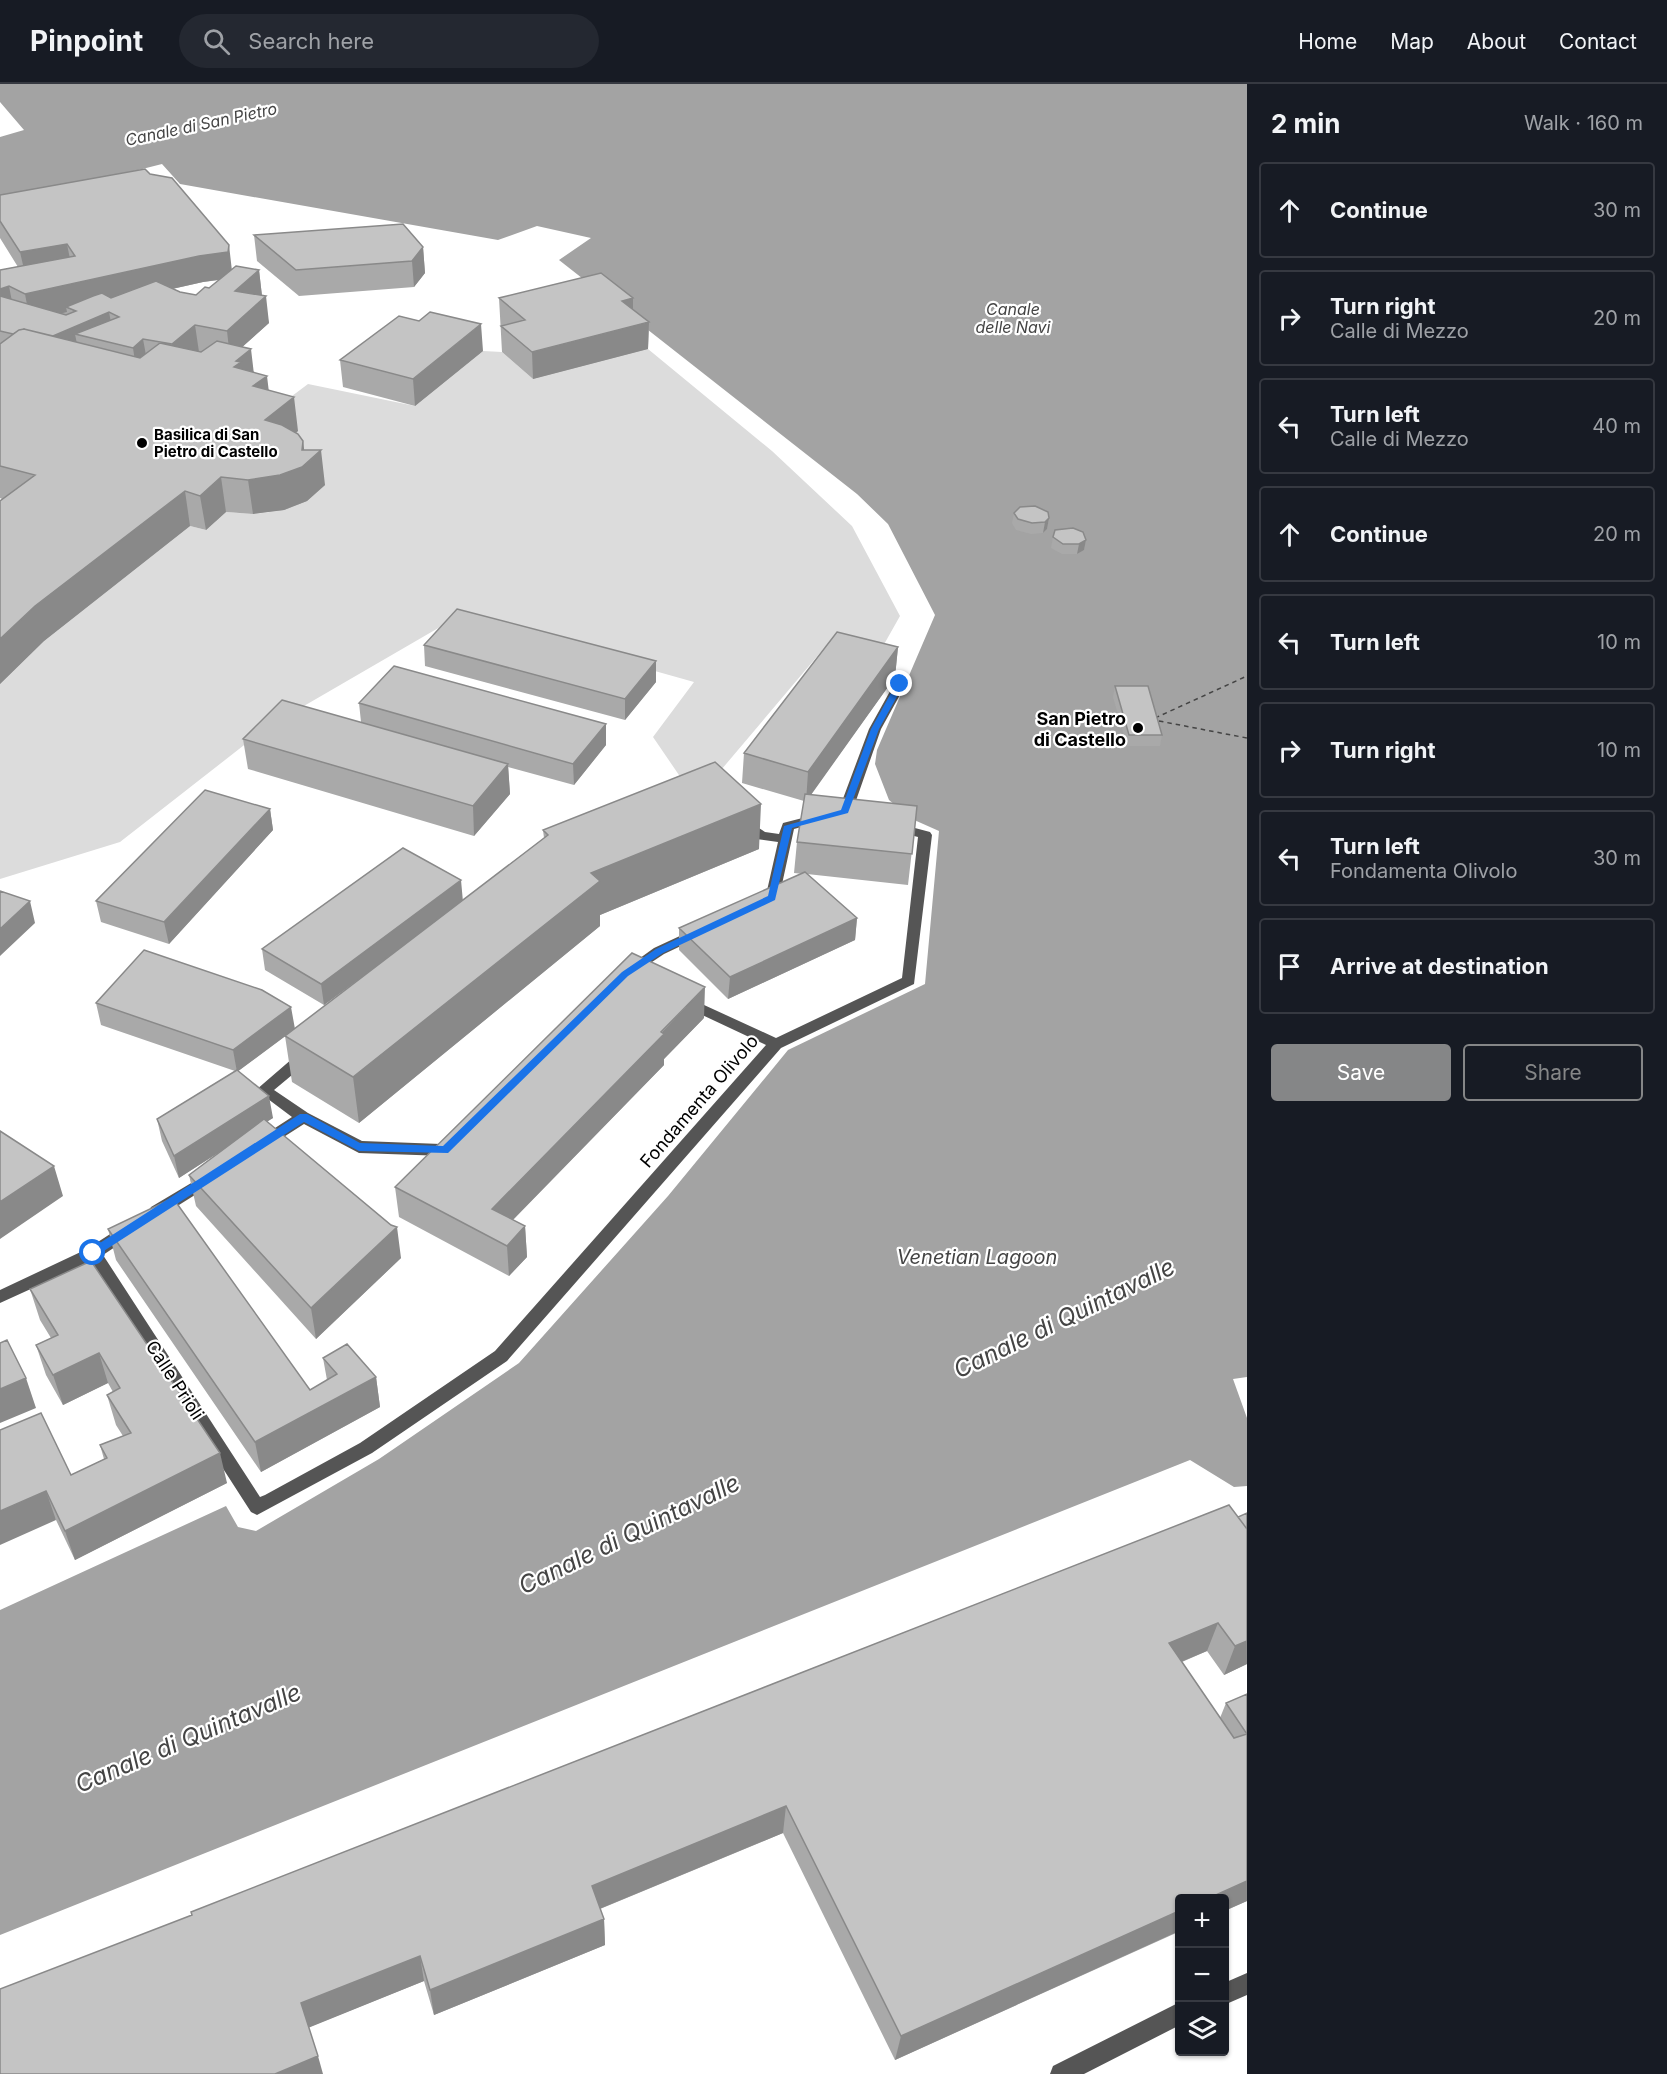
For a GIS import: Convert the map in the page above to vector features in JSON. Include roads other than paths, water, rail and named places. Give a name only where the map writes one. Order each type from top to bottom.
[{"type":"street","points":[[751,907],[772,898],[788,826],[850,813],[875,729],[900,684]]},
{"type":"street","points":[[734,815],[761,836],[785,839]]},
{"type":"street","name":"Fondamenta Olivolo","points":[[257,1507],[366,1448],[501,1356],[776,1044],[909,981],[925,835],[879,822]]},
{"type":"street","points":[[626,978],[660,951],[711,927]]},
{"type":"street","points":[[668,994],[776,1044]]},
{"type":"street","points":[[319,1045],[264,1090],[303,1117],[359,1147],[445,1150],[462,1133]]},
{"type":"street","points":[[253,1149],[303,1117]]},
{"type":"street","points":[[0,1297],[93,1253],[223,1169]]},
{"type":"street","name":"Calle Prioli","points":[[93,1253],[257,1507]]},
{"type":"street","points":[[1229,1992],[1247,1984]]},
{"type":"street","points":[[1061,2074],[1175,2015]]},
{"type":"water","name":"Venetian Lagoon","points":[[0,84],[1247,84],[1247,1377],[1233,1379],[1247,1418],[1247,1486],[1234,1487],[1190,1460],[0,1935],[0,1610],[226,1506],[238,1527],[256,1531],[379,1459],[519,1363],[668,1196],[788,1050],[925,984],[939,831],[912,819],[889,800],[875,764],[877,750],[935,615],[888,524],[857,494],[559,260],[591,238],[537,226],[498,240],[180,184],[162,164],[0,205],[0,137],[24,130],[0,102]]},
{"type":"place","name":"Basilica di San Pietro di Castello","points":[[142,443]]},
{"type":"place","name":"San Pietro di Castello","points":[[1138,728]]},
{"type":"water label","name":"Canale di San Pietro","points":[[201,124]]},
{"type":"water label","name":"Canale delle Navi","points":[[1013,318]]},
{"type":"water label","name":"Canale di Quintavalle","points":[[1064,1318]]},
{"type":"water label","name":"Canale di Quintavalle","points":[[629,1534]]},
{"type":"water label","name":"Canale di Quintavalle","points":[[188,1738]]}]
